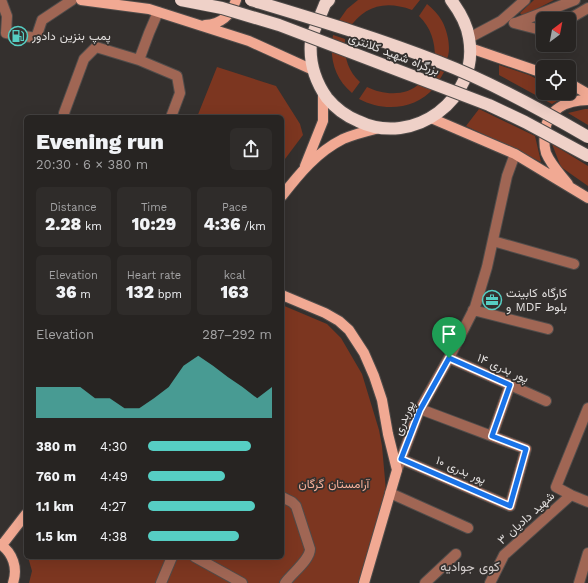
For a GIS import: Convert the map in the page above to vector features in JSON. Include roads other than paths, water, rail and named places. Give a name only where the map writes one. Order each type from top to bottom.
[{"type":"highway","name":"بزرگراه شهید کلانتری","points":[[182,0],[222,8],[279,25],[489,104],[588,156]]},
{"type":"highway","name":"بزرگراه شهید کلانتری","points":[[251,0],[363,35],[439,62],[498,88],[588,137]]},
{"type":"highway","points":[[329,0],[325,4],[312,40],[312,70],[323,92],[331,102],[346,115],[366,126],[389,129],[410,127],[432,118],[448,104],[462,84],[470,57],[469,43],[460,12],[451,0]]},
{"type":"highway","points":[[460,12],[463,0]]},
{"type":"main road","points":[[81,0],[149,9],[249,41],[312,70]]},
{"type":"main road","points":[[201,25],[213,24],[224,20],[232,11],[236,0]]},
{"type":"main road","points":[[469,43],[536,70]]},
{"type":"main road","points":[[576,87],[588,94]]},
{"type":"main road","points":[[304,168],[323,121],[323,92]]},
{"type":"main road","points":[[572,188],[546,153],[544,140],[545,128],[549,116],[559,108],[576,100],[588,100]]},
{"type":"main road","points":[[432,118],[515,154],[588,198]]},
{"type":"main road","points":[[284,193],[304,168],[326,150],[343,139],[378,128]]},
{"type":"main road","points":[[284,296],[339,320],[349,330],[364,353],[382,400],[388,434],[397,470]]},
{"type":"main road","name":"پوربدری","points":[[364,583],[397,470]]},
{"type":"main road","points":[[13,583],[15,572],[12,557],[1,544],[24,516]]},
{"type":"street","points":[[1,0],[7,16],[6,34],[36,38],[42,20],[72,0]]},
{"type":"street","points":[[469,43],[498,23],[525,0]]},
{"type":"street","points":[[516,24],[575,0]]},
{"type":"street","points":[[576,15],[588,8]]},
{"type":"street","points":[[139,60],[158,12]]},
{"type":"street","points":[[498,23],[516,24],[536,29]]},
{"type":"street","points":[[64,115],[84,59],[96,47],[139,60],[177,76],[180,93],[172,115]]},
{"type":"street","name":"پوربدری","points":[[397,470],[420,410],[474,310],[487,266],[507,176],[515,154]]},
{"type":"street","points":[[493,241],[574,264]]},
{"type":"street","points":[[474,310],[548,329]]},
{"type":"street","name":"پور بدری ۱۴","points":[[449,358],[546,401]]},
{"type":"street","points":[[420,410],[492,436],[510,385]]},
{"type":"street","points":[[588,408],[556,487],[588,502]]},
{"type":"street","name":"پور بدری ۱۰","points":[[401,459],[510,506],[526,449],[492,436]]},
{"type":"street","points":[[390,493],[468,528]]},
{"type":"street","name":"۳ شهید دادیان","points":[[490,583],[504,555],[571,495]]},
{"type":"street","points":[[284,498],[296,506],[310,549],[308,557],[285,583]]},
{"type":"street","points":[[579,583],[588,553]]},
{"type":"street","points":[[425,583],[456,554]]},
{"type":"street","points":[[161,583],[171,559]]},
{"type":"street","points":[[199,559],[242,583]]},
{"type":"place","name":"پمپ بنزین دادور","points":[[18,36]]},
{"type":"place","name":"کارگاه کابینت و MDF بلوط","points":[[492,300]]},
{"type":"district","name":"کوی جوادیه","points":[[470,566]]},
{"type":"park label","name":"آرامستان گرگان","points":[[334,484]]}]
